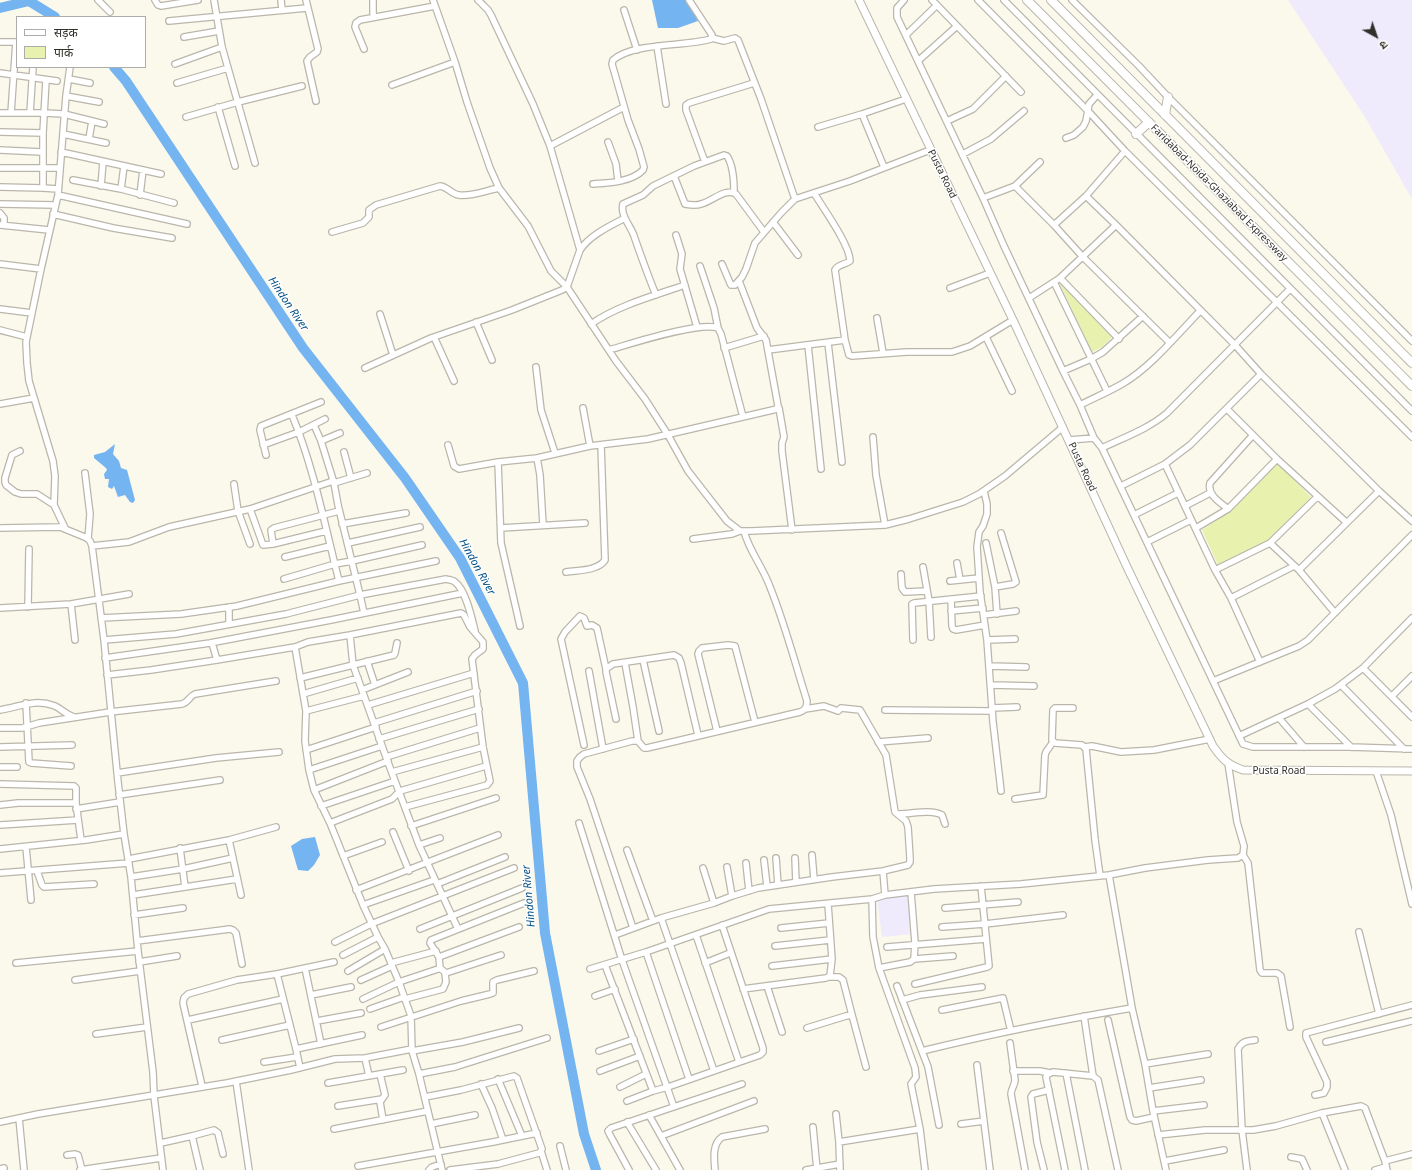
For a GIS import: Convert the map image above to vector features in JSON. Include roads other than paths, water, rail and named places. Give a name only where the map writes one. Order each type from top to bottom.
[{"type":"main road","name":"Faridabad-Noida-Ghaziabad Expressway","points":[[1027,0],[1412,386]]},
{"type":"main road","name":"Faridabad-Noida-Ghaziabad Expressway","points":[[1051,0],[1412,363]]},
{"type":"main road","points":[[1165,115],[1168,97]]},
{"type":"main road","points":[[1136,134],[1149,122]]},
{"type":"street","points":[[100,0],[110,12]]},
{"type":"street","points":[[155,0],[158,5],[161,6],[198,0]]},
{"type":"street","points":[[214,0],[222,47],[255,163]]},
{"type":"street","points":[[281,0],[282,10]]},
{"type":"street","points":[[306,0],[318,49],[316,54],[310,57],[307,61],[316,101]]},
{"type":"street","points":[[373,0],[373,14],[375,18]]},
{"type":"street","points":[[478,0],[491,15],[533,104],[550,146],[580,250]]},
{"type":"street","points":[[689,0],[712,35],[712,38]]},
{"type":"street","name":"Pusta Road","points":[[859,0],[1013,320],[1127,566],[1210,739],[1221,757],[1231,766],[1243,770],[1412,771]]},
{"type":"street","points":[[904,0],[897,8],[897,17],[963,154],[1004,246],[1080,405],[1094,438],[1102,448],[1121,486],[1243,744],[1253,747],[1351,747],[1412,749]]},
{"type":"street","points":[[932,0],[1021,92]]},
{"type":"street","points":[[978,0],[1088,111],[1125,151],[1412,437]]},
{"type":"street","points":[[1004,0],[1412,412]]},
{"type":"street","points":[[1072,0],[1412,341]]},
{"type":"street","points":[[364,49],[355,25],[360,20],[375,18],[434,3],[490,168],[499,188],[528,226],[551,271],[567,287],[609,350],[645,399],[668,435],[688,471],[723,517],[742,531],[769,584],[777,606],[807,701],[805,709]]},
{"type":"street","points":[[906,36],[937,5]]},
{"type":"street","points":[[169,21],[217,18],[307,8]]},
{"type":"street","points":[[624,10],[637,50]]},
{"type":"street","points":[[918,61],[957,26]]},
{"type":"street","points":[[184,37],[219,31]]},
{"type":"street","points":[[593,184],[618,181],[635,176],[642,172],[644,167],[624,107],[612,62],[613,60],[619,56],[637,50],[657,46],[694,43],[710,40],[712,38],[724,41],[736,38],[738,39],[795,199]]},
{"type":"street","points":[[0,42],[16,42],[11,113]]},
{"type":"street","points":[[657,46],[666,104]]},
{"type":"street","points":[[175,64],[222,47]]},
{"type":"street","points":[[392,85],[455,62]]},
{"type":"street","points":[[30,112],[33,68]]},
{"type":"street","points":[[65,528],[54,505],[56,476],[27,373],[26,342],[58,192],[64,114],[70,68]]},
{"type":"street","points":[[177,83],[228,68]]},
{"type":"street","points":[[0,73],[57,81]]},
{"type":"street","points":[[947,121],[973,109],[1006,76]]},
{"type":"street","points":[[69,79],[90,83]]},
{"type":"street","points":[[43,188],[42,152],[46,80]]},
{"type":"street","points":[[705,162],[686,110],[686,105],[754,83]]},
{"type":"street","points":[[186,117],[302,86]]},
{"type":"street","points":[[1066,138],[1074,135],[1083,127],[1089,104],[1097,95]]},
{"type":"street","points":[[66,96],[99,102]]},
{"type":"street","points":[[818,127],[906,99]]},
{"type":"street","points":[[550,146],[624,107]]},
{"type":"street","points":[[218,108],[236,166]]},
{"type":"street","points":[[963,154],[991,139],[1024,111]]},
{"type":"street","points":[[0,113],[30,112],[64,114],[104,124]]},
{"type":"street","points":[[862,114],[884,167]]},
{"type":"street","points":[[89,139],[92,121]]},
{"type":"street","points":[[0,132],[43,133]]},
{"type":"street","points":[[63,134],[106,143]]},
{"type":"street","points":[[608,142],[616,164],[618,181]]},
{"type":"street","points":[[0,150],[42,152]]},
{"type":"street","points":[[722,264],[731,285],[735,285],[739,282],[746,269],[755,243],[795,199],[850,181],[930,150]]},
{"type":"street","points":[[1054,225],[1086,196],[1125,151]]},
{"type":"street","points":[[62,152],[161,174]]},
{"type":"street","points":[[656,295],[634,237],[625,218],[622,208],[623,204],[643,195],[654,186],[674,176],[705,162],[727,156],[734,180],[734,192],[764,232]]},
{"type":"street","points":[[102,186],[103,162]]},
{"type":"street","points":[[983,198],[1014,186],[1040,162]]},
{"type":"street","points":[[121,189],[124,166]]},
{"type":"street","points":[[0,168],[60,168]]},
{"type":"street","points":[[140,195],[143,170]]},
{"type":"street","points":[[674,176],[685,204],[699,205],[726,192],[734,192]]},
{"type":"street","points":[[73,180],[121,189],[174,203]]},
{"type":"street","points":[[332,232],[363,222],[369,217],[369,210],[376,205],[440,186],[448,188],[458,195],[499,188]]},
{"type":"street","points":[[1014,186],[1170,343]]},
{"type":"street","points":[[0,187],[43,188],[187,224]]},
{"type":"street","points":[[814,193],[843,241],[850,256],[850,261],[846,264],[838,266],[835,270],[845,340],[849,355],[952,352],[970,346],[1013,320]]},
{"type":"street","points":[[1086,196],[1235,345],[1261,374],[1412,522]]},
{"type":"street","points":[[0,204],[55,205]]},
{"type":"street","points":[[0,213],[4,218],[2,225],[50,230]]},
{"type":"street","points":[[54,214],[113,228],[172,238]]},
{"type":"street","points":[[365,368],[434,337],[520,307],[562,290],[567,287],[580,250],[588,241],[607,227],[625,218]]},
{"type":"street","points":[[773,222],[798,255]]},
{"type":"street","points":[[1029,298],[1060,278],[1116,225]]},
{"type":"street","points":[[676,235],[682,254],[680,265],[697,327]]},
{"type":"street","points":[[0,264],[41,270]]},
{"type":"street","points":[[700,266],[714,308],[718,328],[743,416]]},
{"type":"street","points":[[950,288],[990,274]]},
{"type":"street","points":[[1060,278],[1119,339]]},
{"type":"street","points":[[739,282],[757,328],[766,340],[784,436],[782,451],[792,530]]},
{"type":"street","points":[[1054,282],[1107,391]]},
{"type":"street","points":[[591,324],[601,317],[616,310],[685,285]]},
{"type":"street","points":[[1102,448],[1156,422],[1235,345],[1290,288]]},
{"type":"street","points":[[0,309],[32,313]]},
{"type":"street","points":[[1080,405],[1122,384],[1132,377],[1170,343],[1200,311]]},
{"type":"street","points":[[380,314],[394,355]]},
{"type":"street","points":[[1063,370],[1091,359],[1108,349],[1143,316]]},
{"type":"street","points":[[877,318],[883,353]]},
{"type":"street","points":[[476,322],[492,360]]},
{"type":"street","points":[[609,350],[697,327],[718,328]]},
{"type":"street","points":[[0,330],[27,337]]},
{"type":"street","points":[[724,348],[764,336]]},
{"type":"street","points":[[434,337],[454,381]]},
{"type":"street","points":[[986,337],[1012,391]]},
{"type":"street","points":[[768,350],[845,340]]},
{"type":"street","points":[[828,343],[842,462]]},
{"type":"street","points":[[808,345],[821,469]]},
{"type":"street","points":[[536,367],[541,410],[555,453]]},
{"type":"street","points":[[1121,486],[1165,464],[1190,445],[1261,374]]},
{"type":"street","points":[[0,404],[34,398]]},
{"type":"street","points":[[266,455],[260,430],[261,426],[292,415],[321,402]]},
{"type":"street","points":[[583,408],[590,446]]},
{"type":"street","points":[[448,445],[454,466],[457,469],[498,462],[537,458],[590,446],[648,439],[779,408]]},
{"type":"street","points":[[1227,409],[1317,497],[1346,522]]},
{"type":"street","points":[[292,415],[299,432],[315,487],[339,581]]},
{"type":"street","points":[[263,445],[299,432],[325,419]]},
{"type":"street","points":[[314,425],[321,441],[334,482],[339,511],[364,613]]},
{"type":"street","points":[[693,539],[732,534],[742,531],[885,525],[909,520],[971,499],[1005,476],[1063,427]]},
{"type":"street","points":[[321,441],[340,433]]},
{"type":"street","points":[[1228,509],[1210,493],[1210,483],[1253,435]]},
{"type":"street","points":[[873,437],[876,474],[885,525]]},
{"type":"street","points":[[1069,440],[1094,438]]},
{"type":"street","points":[[566,572],[592,568],[603,563],[605,560],[600,445]]},
{"type":"street","points":[[20,451],[12,455],[5,478],[6,485],[18,493],[37,494],[54,505]]},
{"type":"street","points":[[344,452],[351,478]]},
{"type":"street","points":[[537,458],[540,475],[543,525]]},
{"type":"street","points":[[1196,528],[1228,509],[1277,459]]},
{"type":"street","points":[[498,462],[500,528],[502,543],[520,626]]},
{"type":"street","points":[[1165,464],[1215,570],[1231,598],[1260,662]]},
{"type":"street","points":[[85,473],[90,514],[88,539],[92,546],[104,640],[119,795],[131,877],[139,962],[153,1072],[154,1096],[163,1170]]},
{"type":"street","points":[[92,546],[129,542],[169,527],[250,509],[315,487],[367,473]]},
{"type":"street","points":[[234,484],[238,511],[250,544]]},
{"type":"street","points":[[984,491],[987,504],[987,514],[983,526],[979,532],[977,543],[979,578],[990,666],[992,709],[1001,791]]},
{"type":"street","points":[[1231,598],[1296,568],[1379,491]]},
{"type":"street","points":[[1134,515],[1178,493]]},
{"type":"street","points":[[1185,506],[1210,493]]},
{"type":"street","points":[[1215,570],[1270,543],[1317,497]]},
{"type":"street","points":[[250,509],[263,545],[326,531]]},
{"type":"street","points":[[273,544],[272,529],[339,511]]},
{"type":"street","points":[[342,524],[406,513]]},
{"type":"street","points":[[1147,542],[1191,520]]},
{"type":"street","points":[[500,528],[585,523]]},
{"type":"street","points":[[0,528],[60,527],[88,539]]},
{"type":"street","points":[[348,543],[420,527]]},
{"type":"street","points":[[995,587],[1013,584],[1016,582],[1000,533]]},
{"type":"street","points":[[1213,682],[1299,646],[1308,640],[1412,535]]},
{"type":"street","points":[[986,543],[995,587],[997,614]]},
{"type":"street","points":[[1270,543],[1296,568],[1335,613]]},
{"type":"street","points":[[284,579],[335,564],[422,545]]},
{"type":"street","points":[[285,557],[330,546]]},
{"type":"street","points":[[28,607],[30,549]]},
{"type":"street","points":[[101,618],[181,614],[229,607],[263,601],[339,581],[436,561]]},
{"type":"street","points":[[957,562],[960,580]]},
{"type":"street","points":[[923,567],[929,601],[931,637]]},
{"type":"street","points":[[901,574],[902,588],[905,592],[927,591]]},
{"type":"street","points":[[950,581],[979,578]]},
{"type":"street","points":[[104,640],[176,634],[286,614],[360,595],[446,579],[455,582],[462,593],[476,634]]},
{"type":"street","points":[[106,658],[212,643],[462,593]]},
{"type":"street","points":[[0,608],[71,604],[129,594]]},
{"type":"street","points":[[913,640],[912,604],[981,596]]},
{"type":"street","points":[[951,599],[952,626],[955,630],[985,625]]},
{"type":"street","points":[[71,604],[75,640]]},
{"type":"street","points":[[228,624],[229,607]]},
{"type":"street","points":[[951,611],[983,608]]},
{"type":"street","points":[[984,615],[1016,611]]},
{"type":"street","points":[[107,674],[151,670],[217,660],[295,647],[308,642],[458,613],[464,615],[468,624],[484,646],[483,649],[472,659],[477,691],[480,728],[490,783],[405,806]]},
{"type":"street","points":[[584,744],[561,639],[565,632],[580,616],[584,618],[587,626],[592,625],[597,628],[616,719]]},
{"type":"street","points":[[1239,736],[1327,695],[1363,668],[1412,618]]},
{"type":"street","points":[[350,635],[353,665],[368,704],[379,739],[419,845],[458,929]]},
{"type":"street","points":[[987,640],[1015,640]]},
{"type":"street","points":[[212,643],[217,660]]},
{"type":"street","points":[[300,678],[395,655],[397,643]]},
{"type":"street","points":[[717,731],[698,654],[698,651],[702,648],[728,645],[735,646],[755,722]]},
{"type":"street","points":[[295,647],[306,711],[306,750],[314,790],[330,823],[356,890],[385,949],[411,1016],[412,1050],[442,1167],[432,1167],[429,1170]]},
{"type":"street","points":[[606,668],[609,666],[674,655],[679,658],[698,735]]},
{"type":"street","points":[[643,660],[659,731]]},
{"type":"street","points":[[367,661],[375,685]]},
{"type":"street","points":[[615,935],[661,918],[767,886],[883,871],[905,867],[910,862],[910,844],[906,821],[903,817],[897,814],[894,808],[886,756],[860,710],[841,708],[838,710],[824,706],[805,709],[800,712],[644,748],[638,741],[634,707],[625,663]]},
{"type":"street","points":[[990,666],[1026,667]]},
{"type":"street","points":[[1363,668],[1412,717]]},
{"type":"street","points":[[589,671],[603,749]]},
{"type":"street","points":[[306,711],[363,693],[375,685],[408,672]]},
{"type":"street","points":[[368,704],[474,673]]},
{"type":"street","points":[[1392,696],[1412,677]]},
{"type":"street","points":[[303,694],[358,678]]},
{"type":"street","points":[[0,728],[15,729],[39,723],[76,717],[182,704],[188,701],[191,696],[195,694],[276,681]]},
{"type":"street","points":[[991,685],[1034,686]]},
{"type":"street","points":[[1341,685],[1404,749]]},
{"type":"street","points":[[306,750],[477,691]]},
{"type":"street","points":[[0,710],[26,703],[42,703],[55,706],[66,715],[76,717]]},
{"type":"street","points":[[26,703],[28,760],[31,763],[72,766]]},
{"type":"street","points":[[1308,704],[1351,747]]},
{"type":"street","points":[[885,710],[992,709],[1017,707]]},
{"type":"street","points":[[1015,799],[1043,795],[1045,755],[1053,742],[1053,710],[1055,708],[1073,708]]},
{"type":"street","points":[[379,739],[479,709]]},
{"type":"street","points":[[1279,718],[1304,747]]},
{"type":"street","points":[[314,790],[387,759],[480,728]]},
{"type":"street","points":[[878,742],[928,738]]},
{"type":"street","points":[[1053,742],[1084,747],[1092,746],[1121,752],[1154,750],[1210,739]]},
{"type":"street","points":[[633,928],[590,799],[577,766],[577,761],[584,754],[632,741],[638,741]]},
{"type":"street","points":[[0,747],[72,745]]},
{"type":"street","points":[[309,770],[382,746]]},
{"type":"street","points":[[392,772],[483,747]]},
{"type":"street","points":[[1084,747],[1086,750],[1094,840],[1100,876]]},
{"type":"street","points":[[117,773],[216,758],[279,752]]},
{"type":"street","points":[[1228,763],[1237,822],[1244,846],[1243,855],[1248,863],[1260,970],[1264,974],[1277,972],[1281,976],[1290,1026]]},
{"type":"street","points":[[0,766],[17,767]]},
{"type":"street","points":[[330,823],[392,799],[400,792],[486,766]]},
{"type":"street","points":[[1376,771],[1393,821],[1412,904]]},
{"type":"street","points":[[119,795],[220,780]]},
{"type":"street","points":[[321,806],[395,781]]},
{"type":"street","points":[[0,784],[73,785],[76,788],[76,806],[81,840]]},
{"type":"street","points":[[412,826],[496,798]]},
{"type":"street","points":[[0,805],[18,803],[76,806],[120,802]]},
{"type":"street","points":[[897,814],[940,814],[942,815],[945,824]]},
{"type":"street","points":[[0,825],[78,820]]},
{"type":"street","points":[[579,823],[622,960],[674,1107]]},
{"type":"street","points":[[0,873],[28,872],[129,861],[180,848],[229,840],[276,827]]},
{"type":"street","points":[[393,832],[408,871]]},
{"type":"street","points":[[0,849],[124,834]]},
{"type":"street","points":[[356,890],[498,835]]},
{"type":"street","points":[[419,845],[440,838]]},
{"type":"street","points":[[229,840],[241,896]]},
{"type":"street","points":[[343,856],[382,842]]},
{"type":"street","points":[[26,847],[31,900]]},
{"type":"street","points":[[180,848],[185,887]]},
{"type":"street","points":[[627,850],[653,921]]},
{"type":"street","points":[[812,854],[814,879]]},
{"type":"street","points":[[590,969],[646,952],[769,909],[872,899],[885,895],[934,889],[1021,884],[1109,875],[1145,868],[1208,860],[1238,858],[1243,855]]},
{"type":"street","points":[[363,905],[436,882],[505,857]]},
{"type":"street","points":[[131,877],[233,858]]},
{"type":"street","points":[[776,858],[778,885]]},
{"type":"street","points":[[795,858],[796,882]]},
{"type":"street","points":[[764,860],[767,886]]},
{"type":"street","points":[[746,863],[749,891]]},
{"type":"street","points":[[727,867],[732,896]]},
{"type":"street","points":[[335,942],[372,924],[514,868]]},
{"type":"street","points":[[703,868],[714,903]]},
{"type":"street","points":[[37,871],[44,887],[94,884]]},
{"type":"street","points":[[883,871],[885,895]]},
{"type":"street","points":[[1109,875],[1132,1008],[1145,1064],[1154,1118],[1166,1170]]},
{"type":"street","points":[[133,895],[237,879]]},
{"type":"street","points":[[915,984],[987,967],[989,963],[981,886]]},
{"type":"street","points":[[420,929],[522,888]]},
{"type":"street","points":[[911,892],[916,943],[914,959]]},
{"type":"street","points":[[872,899],[872,937],[879,968],[915,1068],[916,1077],[911,1084],[920,1129],[925,1170]]},
{"type":"street","points":[[370,1009],[404,998],[443,989],[446,982],[445,973],[440,969],[439,957],[430,941],[524,902]]},
{"type":"street","points":[[944,908],[1018,902]]},
{"type":"street","points":[[828,904],[832,959],[830,977]]},
{"type":"street","points":[[134,915],[183,908]]},
{"type":"street","points":[[942,927],[1063,915]]},
{"type":"street","points":[[661,918],[714,1071]]},
{"type":"street","points":[[781,928],[829,923]]},
{"type":"street","points":[[627,1101],[760,1055],[762,1052],[763,1048],[730,953],[722,925]]},
{"type":"street","points":[[439,957],[519,926]]},
{"type":"street","points":[[137,941],[230,929],[236,933],[242,964]]},
{"type":"street","points":[[1359,932],[1379,1014]]},
{"type":"street","points":[[696,935],[739,1062]]},
{"type":"street","points":[[343,955],[378,937]]},
{"type":"street","points":[[887,947],[916,943],[958,942],[986,939]]},
{"type":"street","points":[[775,946],[830,940]]},
{"type":"street","points":[[348,971],[385,949]]},
{"type":"street","points":[[16,963],[138,951]]},
{"type":"street","points":[[360,980],[391,964],[436,951]]},
{"type":"street","points":[[646,952],[689,1079]]},
{"type":"street","points":[[705,963],[730,953]]},
{"type":"street","points":[[445,973],[501,955]]},
{"type":"street","points":[[139,962],[177,956]]},
{"type":"street","points":[[879,968],[910,962],[914,959],[953,956]]},
{"type":"street","points":[[772,966],[832,959]]},
{"type":"street","points":[[202,1086],[183,1003],[184,998],[188,994],[238,980],[277,974],[334,962]]},
{"type":"street","points":[[605,965],[653,1091]]},
{"type":"street","points":[[305,968],[321,1044]]},
{"type":"street","points":[[363,999],[399,982],[440,969]]},
{"type":"street","points":[[75,980],[140,971]]},
{"type":"street","points":[[380,1027],[411,1016],[493,993],[493,982],[534,971]]},
{"type":"street","points":[[277,974],[300,1068]]},
{"type":"street","points":[[743,989],[839,977],[843,980],[866,1067]]},
{"type":"street","points":[[767,986],[782,1032]]},
{"type":"street","points":[[897,986],[928,1067],[939,1125]]},
{"type":"street","points":[[311,995],[351,987]]},
{"type":"street","points":[[902,1000],[920,995],[982,987]]},
{"type":"street","points":[[595,996],[615,989]]},
{"type":"street","points":[[942,1010],[1003,998],[1011,1031]]},
{"type":"street","points":[[188,1020],[283,999]]},
{"type":"street","points":[[1315,1095],[1324,1093],[1327,1087],[1327,1082],[1306,1037],[1306,1033],[1412,1005]]},
{"type":"street","points":[[922,1051],[1084,1016],[1132,1008]]},
{"type":"street","points":[[317,1022],[361,1012]]},
{"type":"street","points":[[807,1028],[852,1015]]},
{"type":"street","points":[[1084,1016],[1093,1076]]},
{"type":"street","points":[[1108,1020],[1130,1117],[1132,1120],[1136,1121],[1154,1118]]},
{"type":"street","points":[[1326,1042],[1412,1021]]},
{"type":"street","points":[[222,1040],[290,1026]]},
{"type":"street","points":[[96,1034],[147,1027]]},
{"type":"street","points":[[0,1122],[83,1106],[154,1096],[236,1081],[300,1068],[334,1059],[365,1058],[463,1042],[519,1028]]},
{"type":"street","points":[[296,1049],[362,1035]]},
{"type":"street","points":[[419,1074],[454,1067],[547,1038]]},
{"type":"street","points":[[599,1051],[634,1039]]},
{"type":"street","points":[[1247,1170],[1242,1130],[1238,1049],[1240,1044],[1245,1041],[1255,1040]]},
{"type":"street","points":[[1010,1043],[1015,1083],[1011,1090],[1011,1094],[1025,1170]]},
{"type":"street","points":[[1145,1064],[1208,1054]]},
{"type":"street","points":[[600,1071],[640,1056]]},
{"type":"street","points":[[264,1062],[297,1057]]},
{"type":"street","points":[[365,1058],[369,1076]]},
{"type":"street","points":[[977,1065],[990,1170]]},
{"type":"street","points":[[915,1068],[928,1067]]},
{"type":"street","points":[[328,1083],[403,1070]]},
{"type":"street","points":[[1013,1071],[1066,1073],[1093,1076],[1098,1080],[1118,1170]]},
{"type":"street","points":[[1050,1073],[1046,1077],[1065,1170]]},
{"type":"street","points":[[1066,1073],[1085,1170]]},
{"type":"street","points":[[380,1074],[385,1095],[380,1104],[383,1120]]},
{"type":"street","points":[[620,1087],[646,1074]]},
{"type":"street","points":[[425,1097],[462,1090],[498,1079],[514,1076],[517,1078],[537,1133],[547,1170]]},
{"type":"street","points":[[498,1079],[522,1136]]},
{"type":"street","points":[[1149,1088],[1201,1080]]},
{"type":"street","points":[[236,1081],[249,1170]]},
{"type":"street","points":[[481,1084],[492,1108],[503,1140]]},
{"type":"street","points":[[630,1170],[608,1131],[611,1128],[742,1084]]},
{"type":"street","points":[[1044,1170],[1037,1142],[1031,1097],[1033,1094],[1049,1090]]},
{"type":"street","points":[[338,1106],[382,1099]]},
{"type":"street","points":[[661,1136],[754,1101]]},
{"type":"street","points":[[1153,1111],[1204,1105]]},
{"type":"street","points":[[1158,1135],[1204,1130],[1253,1130],[1276,1126],[1322,1113],[1364,1106],[1386,1166]]},
{"type":"street","points":[[334,1129],[428,1111]]},
{"type":"street","points":[[1322,1113],[1345,1170]]},
{"type":"street","points":[[806,1170],[840,1167],[836,1114]]},
{"type":"street","points":[[431,1124],[475,1115]]},
{"type":"street","points":[[649,1115],[680,1170]]},
{"type":"street","points":[[19,1118],[24,1170]]},
{"type":"street","points":[[961,1124],[984,1121]]},
{"type":"street","points":[[627,1122],[656,1170]]},
{"type":"street","points":[[813,1127],[817,1169]]},
{"type":"street","points":[[715,1170],[715,1146],[717,1140],[722,1137],[765,1129]]},
{"type":"street","points":[[839,1142],[920,1129]]},
{"type":"street","points":[[160,1143],[214,1130],[218,1133],[222,1154]]},
{"type":"street","points":[[358,1166],[537,1133]]},
{"type":"street","points":[[192,1136],[200,1170]]},
{"type":"street","points":[[560,1146],[566,1170]]},
{"type":"street","points":[[1165,1161],[1224,1150]]},
{"type":"street","points":[[450,1170],[498,1164],[541,1151]]},
{"type":"street","points":[[1375,1170],[1412,1154]]},
{"type":"street","points":[[67,1155],[78,1155],[81,1170],[161,1158]]},
{"type":"street","points":[[1291,1157],[1302,1159],[1307,1170]]},
{"type":"water","points":[[652,0],[687,0],[698,21],[678,28],[658,28]]},
{"type":"water","points":[[115,444],[113,454],[119,461],[121,468],[127,470],[135,500],[133,503],[130,502],[125,495],[118,497],[114,486],[112,489],[108,487],[109,479],[105,479],[104,474],[107,470],[94,458],[94,455],[105,452]]},
{"type":"water","points":[[315,837],[320,855],[308,871],[298,870],[291,846],[302,839]]},
{"type":"waterway","name":"Hindon River","points":[[0,8],[29,1],[53,16]]},
{"type":"waterway","name":"Hindon River","points":[[115,68],[126,81],[303,348],[405,478],[460,558],[523,683],[545,933],[584,1134],[596,1170]]}]
